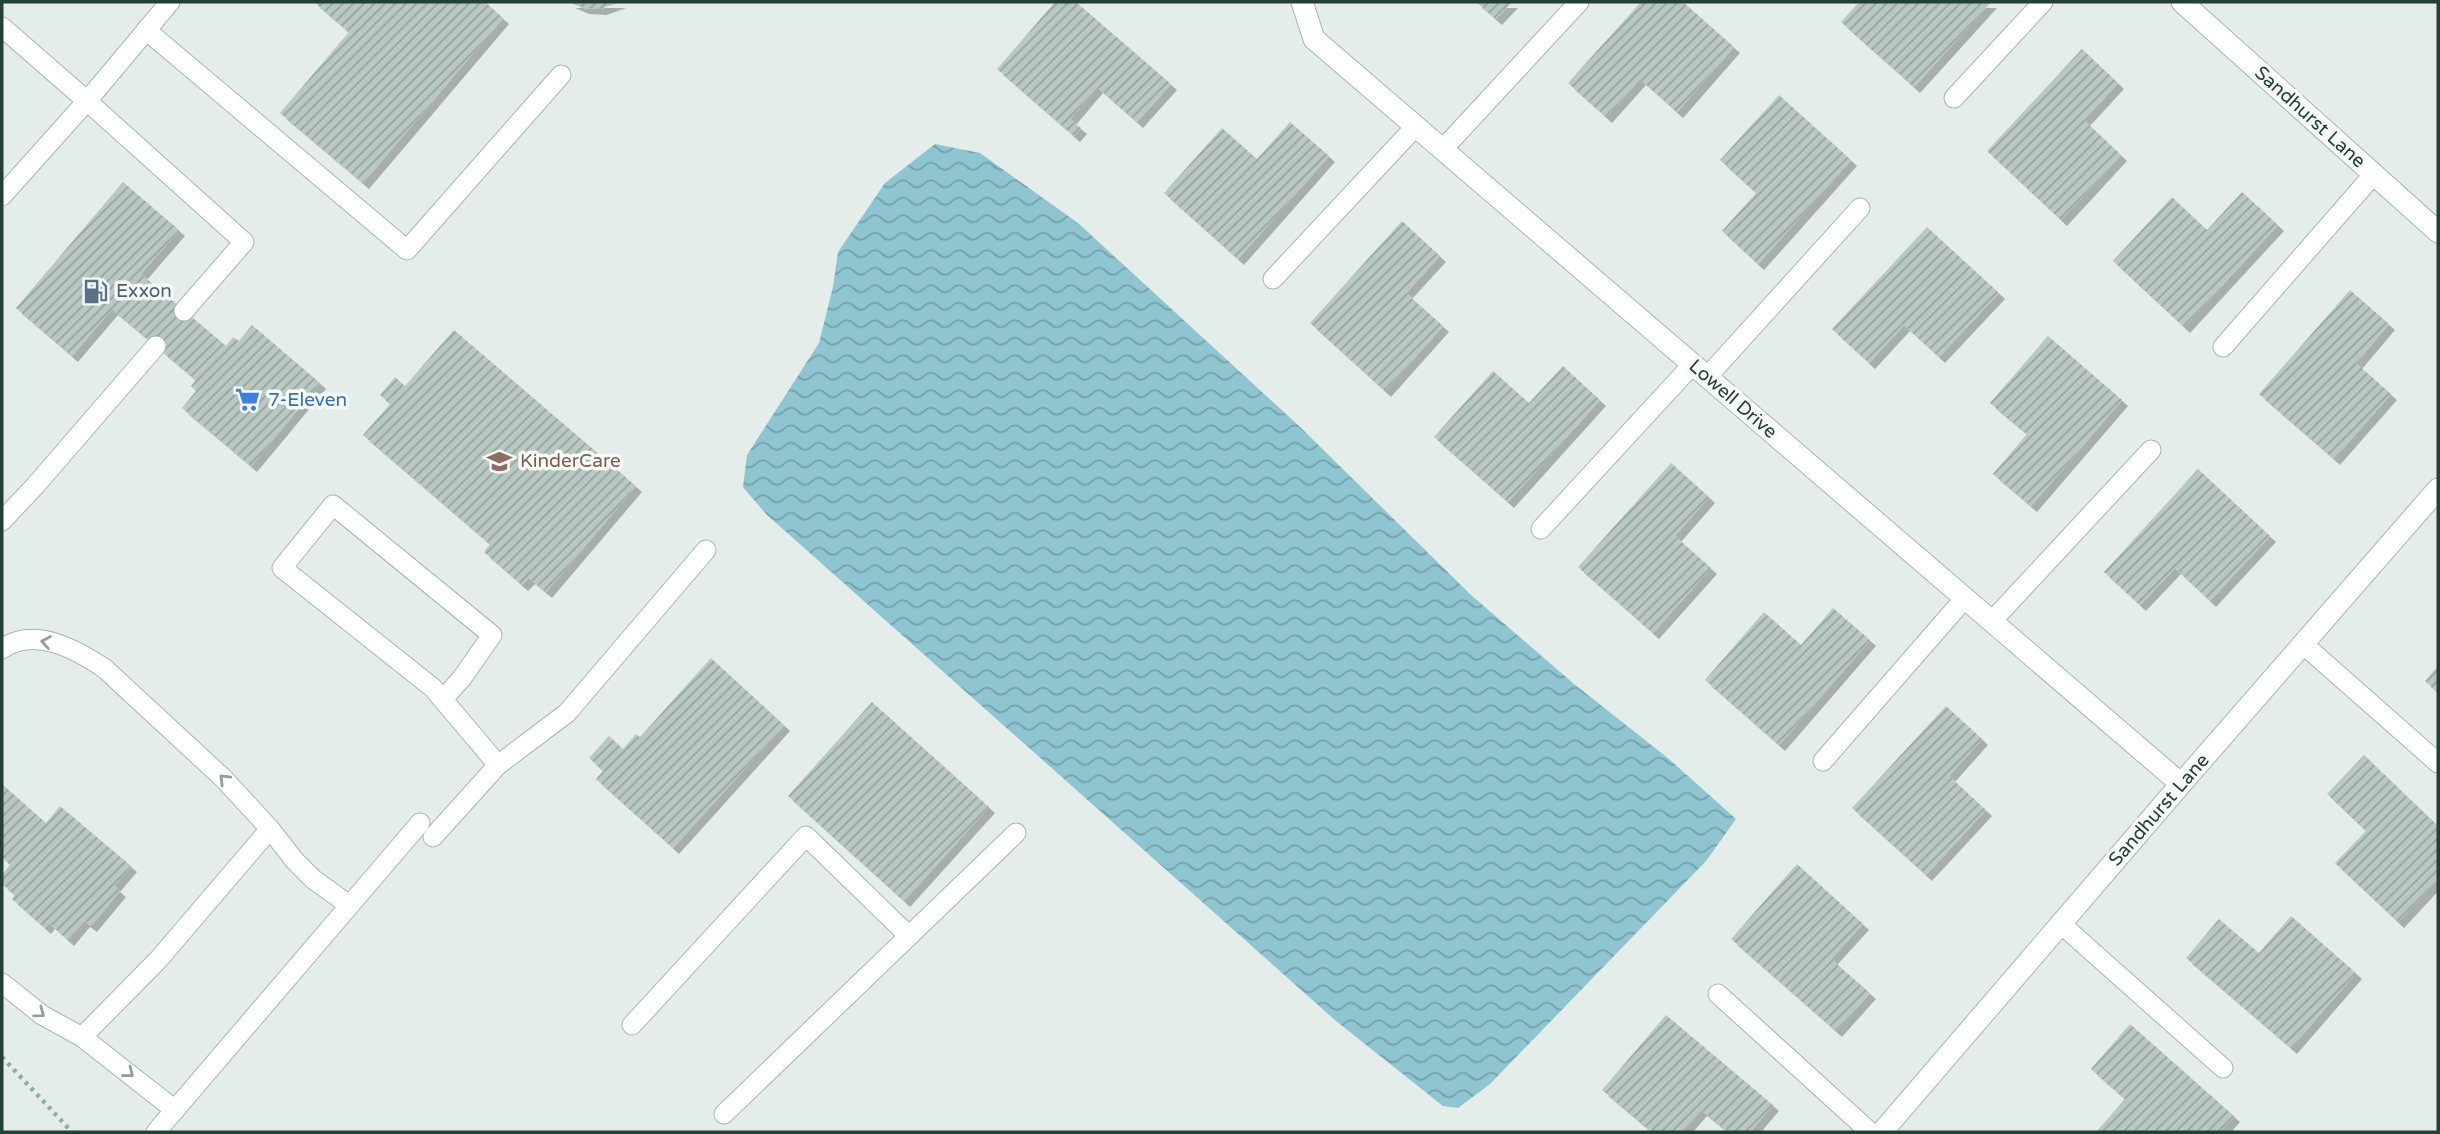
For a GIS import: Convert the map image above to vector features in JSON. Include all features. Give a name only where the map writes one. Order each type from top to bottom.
[{"type":"street","name":"Lowell Drive","points":[[1302,2],[1314,39],[2181,784]]},
{"type":"street","name":"Sandhurst Lane","points":[[2182,2],[2438,232]]},
{"type":"street","name":"Sandhurst Lane","points":[[1882,1132],[2438,489]]},
{"type":"lane","points":[[2,196],[170,2]]},
{"type":"lane","points":[[1443,149],[1578,2]]},
{"type":"lane","points":[[1954,98],[2043,2]]},
{"type":"lane","points":[[2,27],[244,242],[184,311]]},
{"type":"lane","points":[[146,30],[407,250],[561,75]]},
{"type":"lane","points":[[1273,279],[1416,126]]},
{"type":"lane","points":[[2223,347],[2374,174]]},
{"type":"lane","points":[[1541,529],[1860,208]]},
{"type":"lane","points":[[2,521],[156,346]]},
{"type":"lane","points":[[1992,621],[2151,450]]},
{"type":"lane","points":[[443,699],[462,678],[492,635],[333,505],[282,568],[433,688],[498,765]]},
{"type":"lane","points":[[156,1132],[349,905],[498,765],[567,713],[706,550]]},
{"type":"lane","points":[[1822,761],[1965,598]]},
{"type":"lane","points":[[2,649],[23,639],[43,640],[82,654],[104,668],[223,778],[313,879],[349,905]]},
{"type":"lane","points":[[2304,644],[2438,762]]},
{"type":"lane","points":[[82,1037],[158,960],[270,829]]},
{"type":"lane","points":[[724,1114],[1016,833]]},
{"type":"lane","points":[[632,1025],[806,836],[909,936]]},
{"type":"lane","points":[[2061,925],[2223,1068]]},
{"type":"lane","points":[[2,983],[41,1015],[82,1037],[175,1110]]},
{"type":"lane","points":[[1718,994],[1870,1132]]},
{"type":"path","points":[[2,1057],[72,1132]]},
{"type":"water","points":[[935,144],[980,153],[1078,223],[1298,425],[1471,595],[1574,684],[1669,759],[1736,819],[1706,861],[1490,1084],[1458,1108],[1443,1106],[1336,1021],[766,514],[743,487],[747,455],[819,343],[833,287],[838,252],[885,183]]},
{"type":"building","points":[[314,2],[485,2],[503,18],[363,183],[280,113],[349,32]]},
{"type":"building","points":[[569,2],[620,2],[601,9],[583,8]]},
{"type":"building","points":[[1055,2],[1076,2],[1171,84],[1137,122],[1097,87],[1070,119],[1081,128],[1074,136],[997,69]]},
{"type":"building","points":[[1476,2],[1512,2],[1496,19]]},
{"type":"building","points":[[1641,2],[1683,2],[1734,47],[1677,112],[1640,79],[1606,117],[1568,83]]},
{"type":"building","points":[[1859,2],[1991,2],[1914,87],[1841,22]]},
{"type":"building","points":[[2082,49],[2118,83],[2084,120],[2121,155],[2061,220],[1987,151]]},
{"type":"building","points":[[1779,95],[1851,160],[1758,264],[1722,231],[1756,193],[1720,160]]},
{"type":"building","points":[[1290,122],[1329,156],[1238,259],[1164,193],[1222,128],[1257,159]]},
{"type":"building","name":"Exxon","points":[[123,182],[179,230],[141,274],[226,346],[233,337],[239,341],[252,325],[320,383],[251,466],[182,408],[196,391],[191,386],[196,380],[112,309],[72,356],[16,308]]},
{"type":"building","points":[[2242,192],[2278,225],[2184,327],[2113,261],[2172,197],[2207,230]]},
{"type":"building","points":[[1402,221],[1440,256],[1406,293],[1443,326],[1385,391],[1310,323]]},
{"type":"building","points":[[1927,227],[1999,293],[1939,357],[1904,325],[1869,363],[1832,329]]},
{"type":"building","points":[[2350,290],[2389,324],[2356,363],[2391,394],[2334,459],[2259,394]]},
{"type":"building","name":"KinderCare","points":[[454,330],[636,486],[546,592],[529,578],[522,585],[484,552],[490,544],[363,435],[390,404],[380,395],[395,377],[405,386]]},
{"type":"building","points":[[2048,336],[2122,400],[2031,506],[1993,474],[2027,434],[1990,403]]},
{"type":"building","points":[[1563,366],[1600,400],[1508,502],[1434,437],[1493,371],[1529,403]]},
{"type":"building","points":[[1671,463],[1709,497],[1675,536],[1711,568],[1653,633],[1578,567]]},
{"type":"building","points":[[2198,469],[2270,536],[2210,601],[2175,568],[2140,605],[2104,572]]},
{"type":"building","points":[[1833,608],[1870,640],[1779,745],[1705,680],[1764,612],[1801,645]]},
{"type":"building","points":[[711,658],[784,725],[673,848],[596,779],[603,771],[589,758],[609,736],[623,749],[636,734],[640,737]]},
{"type":"building","points":[[2438,666],[2438,693],[2425,681]]},
{"type":"building","points":[[872,702],[989,807],[904,901],[788,796]]},
{"type":"building","points":[[1946,706],[1982,739],[1949,776],[1986,810],[1926,875],[1852,808]]},
{"type":"building","points":[[2364,755],[2438,826],[2438,879],[2398,922],[2335,863],[2366,831],[2327,794]]},
{"type":"building","points":[[2,784],[46,823],[60,806],[131,866],[114,886],[120,891],[91,926],[84,921],[68,940],[49,923],[45,928],[12,899],[15,895],[2,884],[2,875],[10,865],[2,857]]},
{"type":"building","points":[[1797,864],[1863,924],[1831,959],[1870,993],[1836,1031],[1731,939]]},
{"type":"building","points":[[2291,916],[2356,973],[2291,1048],[2186,958],[2219,919],[2259,953]]},
{"type":"building","points":[[1666,1015],[1773,1105],[1750,1132],[1728,1132],[1701,1110],[1682,1132],[1652,1132],[1602,1090]]},
{"type":"building","points":[[2130,1024],[2234,1116],[2220,1132],[2096,1132],[2125,1099],[2091,1069]]},
{"type":"place","name":"Exxon","points":[[96,291]]},
{"type":"place","name":"7-Eleven","points":[[248,400]]},
{"type":"place","name":"KinderCare","points":[[500,461]]}]
